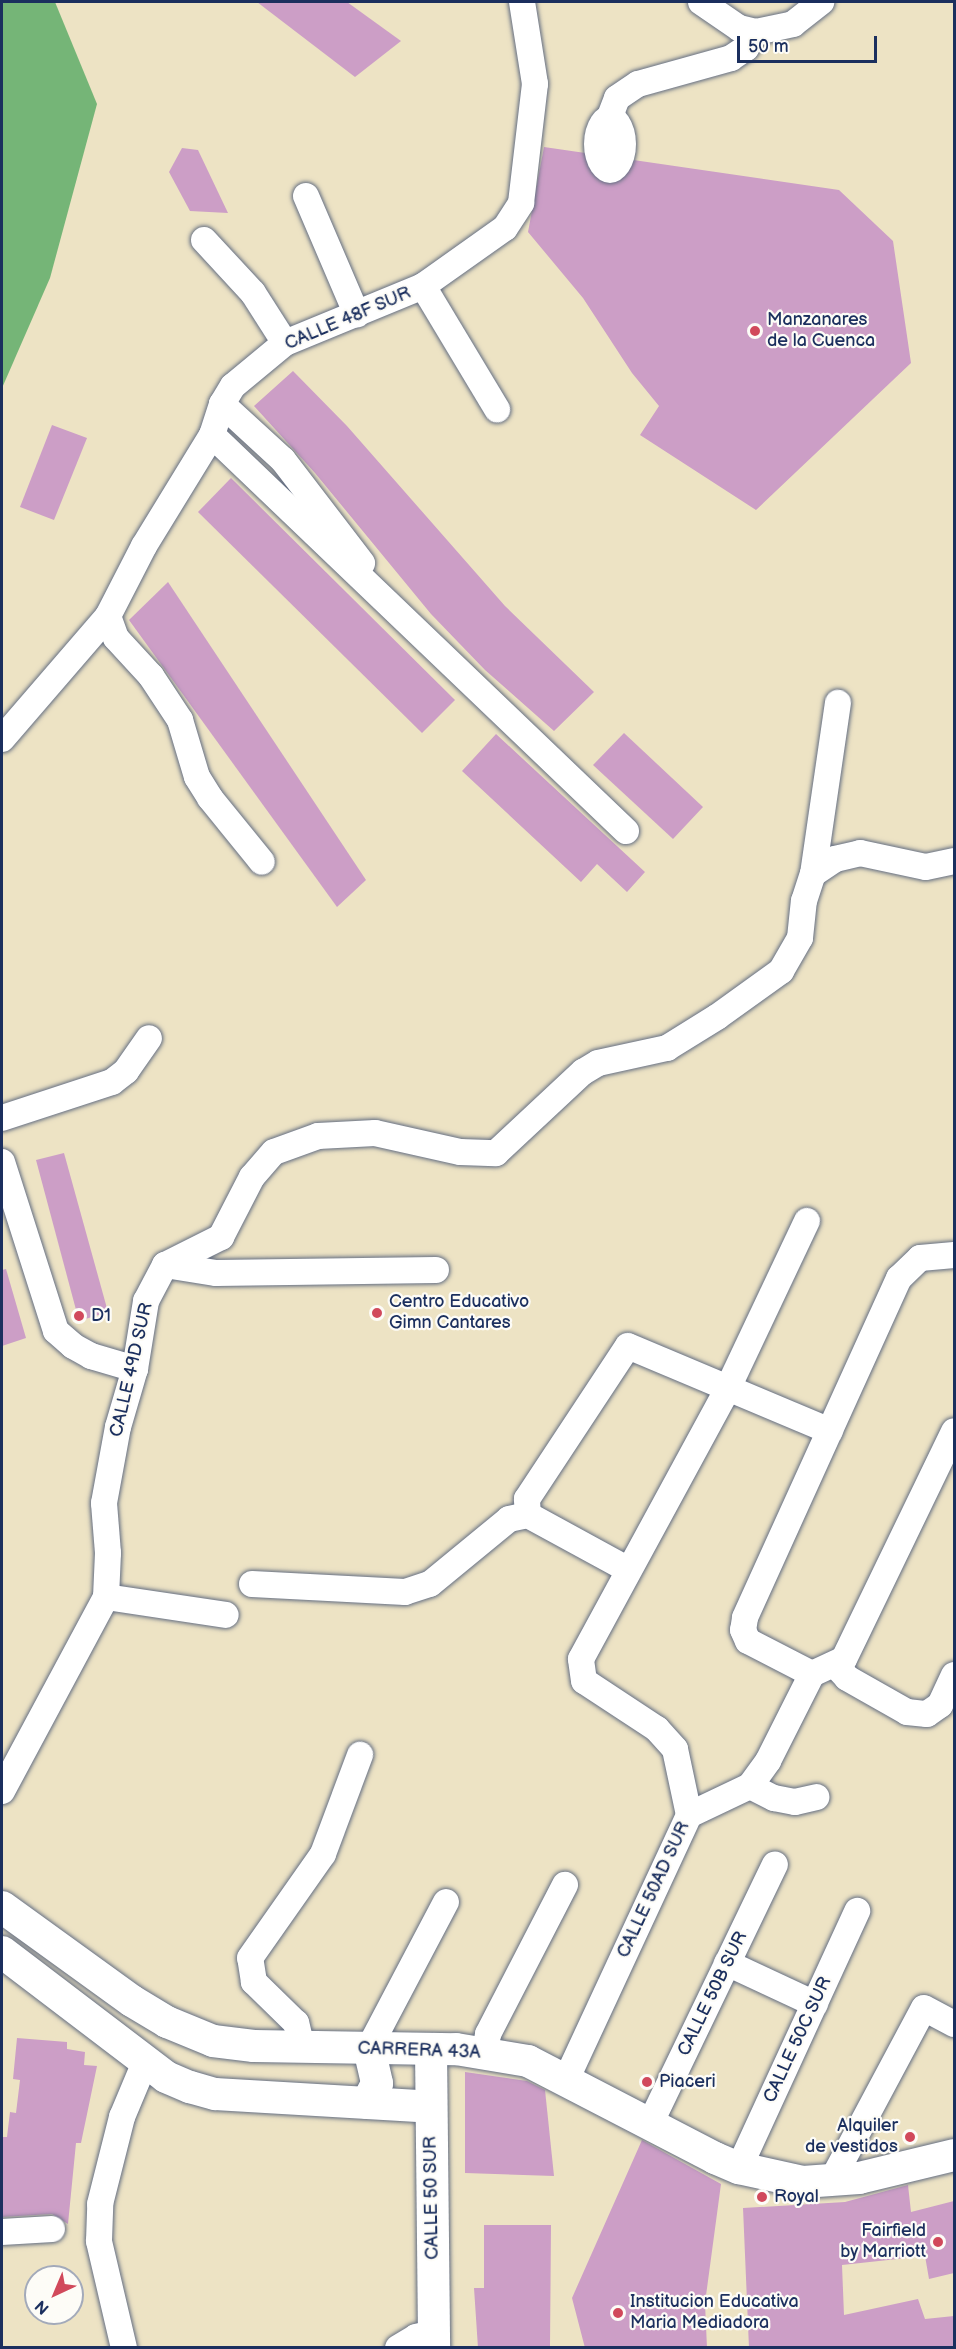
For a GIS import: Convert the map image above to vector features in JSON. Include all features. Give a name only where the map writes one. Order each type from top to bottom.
[{"type":"main road","name":"CARRERA 43A","points":[[2,1907],[166,2022],[213,2041],[302,2048],[431,2049],[528,2061],[567,2078],[650,2124],[739,2168],[803,2182],[831,2182],[954,2155]]},
{"type":"main road","points":[[2,1952],[166,2077],[215,2094],[431,2107]]},
{"type":"main road","points":[[367,2103],[377,2083],[369,2048]]},
{"type":"main road","name":"CALLE 50 SUR","points":[[431,2049],[434,2340]]},
{"type":"street","name":"CALLE 48F SUR","points":[[2,739],[108,616],[144,546],[212,435],[222,404],[233,386],[285,344],[423,286],[486,244],[505,228],[521,203],[535,84],[522,2]]},
{"type":"street","points":[[701,2],[739,28],[756,32],[793,24],[821,2]]},
{"type":"street","points":[[609,119],[617,98],[638,84],[731,58],[746,48],[756,32]]},
{"type":"street","points":[[306,196],[357,315]]},
{"type":"street","points":[[204,240],[254,293],[285,344]]},
{"type":"street","points":[[423,286],[497,409]]},
{"type":"street","points":[[222,404],[283,460],[324,510],[396,612]]},
{"type":"street","points":[[212,435],[626,831]]},
{"type":"street","points":[[108,616],[117,638],[151,676],[180,720],[197,777],[210,798],[262,862]]},
{"type":"street","points":[[165,1265],[222,1237],[252,1177],[274,1152],[318,1136],[375,1133],[460,1152],[496,1153],[583,1072],[598,1063],[667,1048],[717,1017],[781,970],[800,938],[804,900],[813,874],[838,703]]},
{"type":"street","points":[[813,874],[835,859],[860,853],[926,867],[954,861]]},
{"type":"street","points":[[2,1118],[112,1082],[126,1071],[149,1038]]},
{"type":"street","points":[[2,1162],[56,1331],[73,1346],[91,1356],[135,1369]]},
{"type":"street","points":[[689,1815],[675,1749],[657,1729],[584,1681],[580,1671],[581,1659],[627,1569],[727,1390],[807,1221]]},
{"type":"street","points":[[954,1255],[920,1258],[898,1278],[745,1618],[743,1630],[748,1641],[847,1678],[907,1712],[927,1714],[940,1705],[954,1675]]},
{"type":"street","points":[[165,1265],[216,1274],[436,1270]]},
{"type":"street","name":"CALLE 49D SUR","points":[[2,1791],[106,1597],[108,1553],[104,1503],[118,1427],[135,1369],[146,1301],[165,1265]]},
{"type":"street","points":[[528,1515],[527,1499],[628,1346],[727,1390],[830,1431]]},
{"type":"street","name":"CALLE 50AD SUR","points":[[567,2078],[689,1815],[750,1786],[824,1670],[844,1659],[954,1433]]},
{"type":"street","points":[[252,1584],[405,1592],[430,1584],[509,1519],[528,1515],[627,1569]]},
{"type":"street","points":[[106,1597],[226,1615]]},
{"type":"street","points":[[302,2048],[296,2024],[254,1982],[250,1958],[323,1854],[360,1755]]},
{"type":"street","points":[[750,1786],[774,1798],[795,1802],[816,1797]]},
{"type":"street","name":"CALLE 50B SUR","points":[[650,2124],[775,1864]]},
{"type":"street","points":[[485,2054],[488,2034],[566,1885]]},
{"type":"street","points":[[369,2048],[446,1902]]},
{"type":"street","name":"CALLE 50C SUR","points":[[739,2168],[858,1911]]},
{"type":"street","points":[[728,1963],[815,2004]]},
{"type":"street","points":[[831,2182],[924,2008],[954,2024]]},
{"type":"street","points":[[124,2348],[99,2241],[100,2204],[122,2117],[145,2062]]},
{"type":"street","points":[[2,2232],[52,2229]]},
{"type":"street","points":[[398,2348],[416,2337],[434,2340]]},
{"type":"green space","points":[[2,2],[55,2],[97,104],[50,278],[2,388]]},
{"type":"building","points":[[257,2],[347,2],[401,41],[355,77]]},
{"type":"building","name":"Manzanares de la Cuenca","points":[[544,147],[839,190],[893,241],[911,363],[756,510],[640,435],[659,406],[632,373],[583,298],[528,232]]},
{"type":"building","points":[[182,148],[198,150],[228,213],[190,211],[169,172]]},
{"type":"building","points":[[293,371],[347,426],[505,606],[594,692],[554,731],[485,670],[431,614],[315,473],[254,406]]},
{"type":"building","points":[[52,425],[87,438],[54,520],[20,507]]},
{"type":"building","points":[[231,478],[455,700],[422,733],[198,512]]},
{"type":"building","points":[[168,582],[366,880],[337,907],[129,620]]},
{"type":"building","points":[[624,733],[703,807],[673,839],[593,765]]},
{"type":"building","points":[[496,734],[645,872],[627,892],[597,864],[581,882],[462,771]]},
{"type":"building","points":[[64,1153],[108,1312],[79,1321],[36,1160]]},
{"type":"building","points":[[6,1269],[26,1338],[2,1346],[2,1270]]},
{"type":"building","points":[[17,2038],[67,2042],[67,2049],[85,2052],[84,2065],[97,2066],[81,2143],[76,2143],[68,2224],[52,2214],[2,2217],[2,2137],[7,2137],[10,2112],[16,2113],[20,2080],[13,2079]]},
{"type":"building","points":[[465,2072],[527,2081],[545,2090],[554,2176],[465,2173]]},
{"type":"building","points":[[642,2140],[721,2184],[705,2303],[707,2348],[585,2348],[572,2298]]},
{"type":"building","points":[[908,2185],[911,2212],[954,2201],[954,2273],[929,2279],[925,2256],[842,2265],[844,2315],[918,2299],[925,2319],[954,2316],[954,2348],[749,2348],[743,2208],[845,2202]]},
{"type":"building","points":[[484,2225],[551,2225],[550,2348],[478,2348],[474,2288],[484,2288]]},
{"type":"place","name":"Manzanares de la Cuenca","points":[[755,331]]},
{"type":"place","name":"Centro Educativo Gimn Cantares","points":[[377,1313]]},
{"type":"place","name":"D1","points":[[79,1316]]},
{"type":"place","name":"Piaceri","points":[[647,2082]]},
{"type":"place","name":"Alquiler de vestidos","points":[[910,2137]]},
{"type":"place","name":"Royal","points":[[762,2197]]},
{"type":"place","name":"Fairfield by Marriott","points":[[938,2242]]},
{"type":"place","name":"Institucion Educativa Maria Mediadora","points":[[618,2313]]}]
